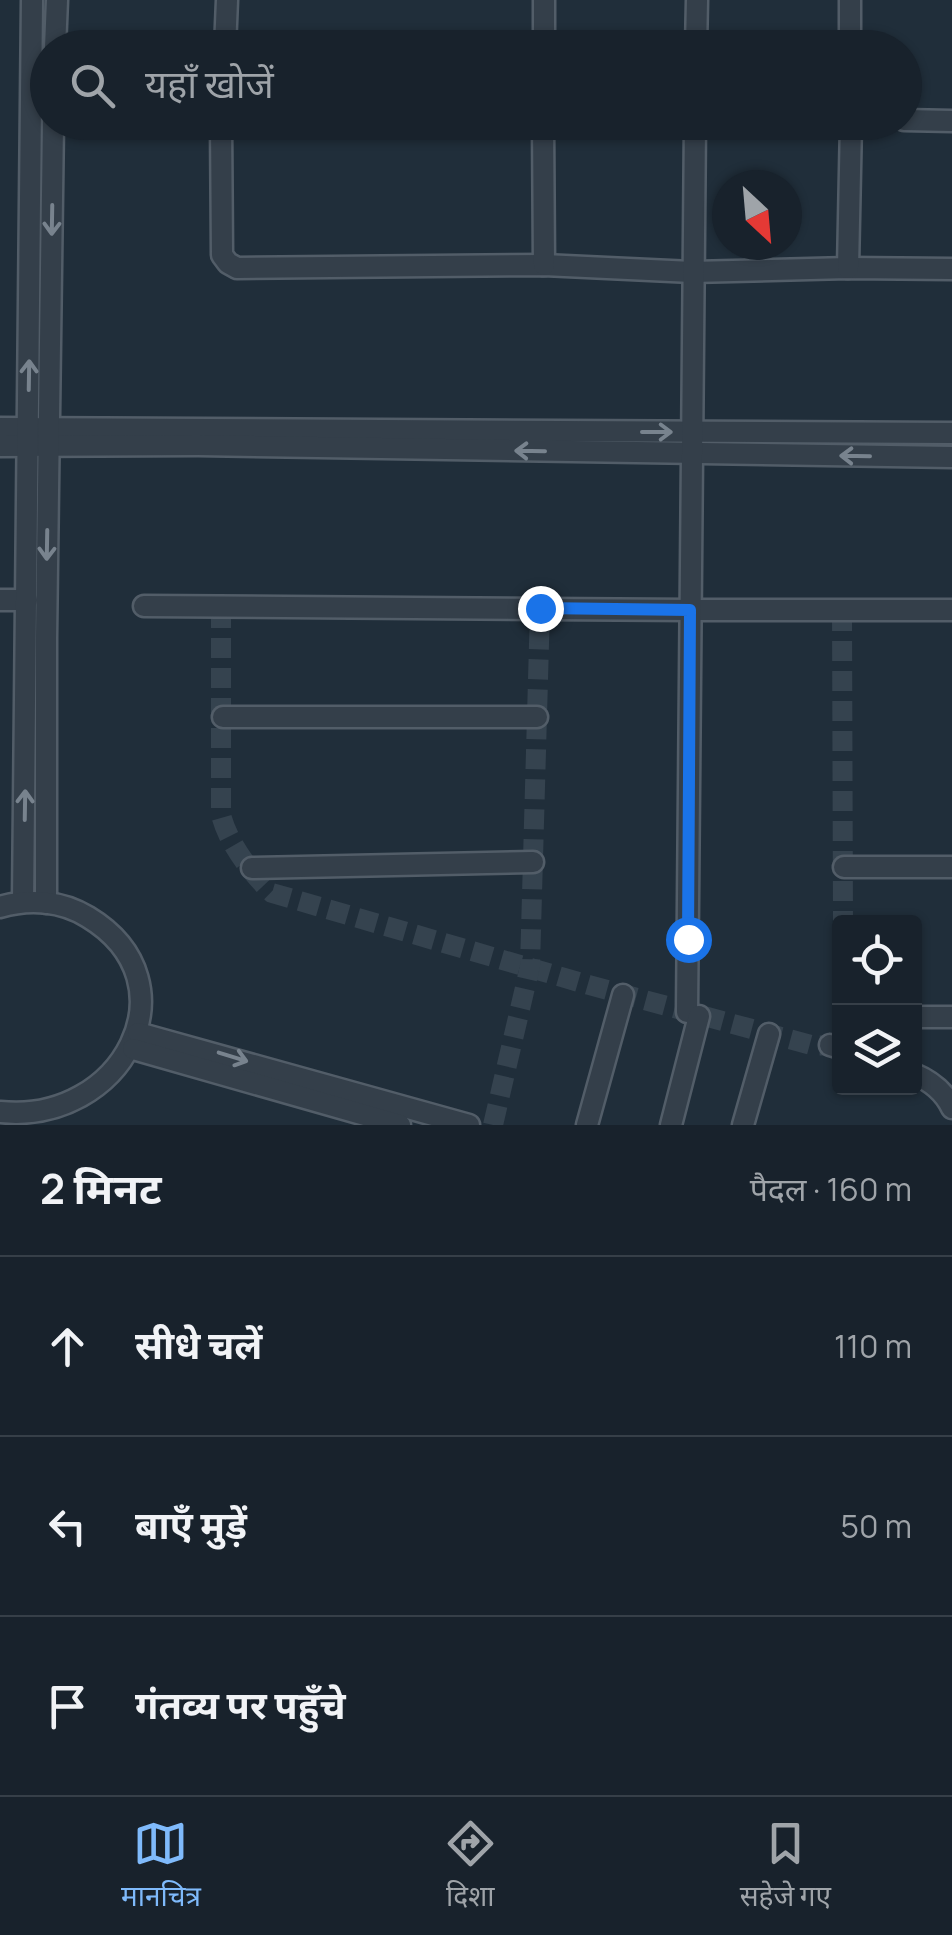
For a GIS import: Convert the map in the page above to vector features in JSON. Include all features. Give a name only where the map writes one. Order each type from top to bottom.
[{"type":"street","points":[[32,0],[32,30]]},
{"type":"street","points":[[56,30],[57,0]]},
{"type":"street","points":[[225,30],[227,0]]},
{"type":"street","points":[[544,0],[544,30]]},
{"type":"street","points":[[696,30],[697,0]]},
{"type":"street","points":[[850,0],[850,30]]},
{"type":"street","points":[[922,120],[952,120]]},
{"type":"street","points":[[34,140],[46,902]]},
{"type":"street","points":[[23,902],[27,600],[52,140]]},
{"type":"street","points":[[221,140],[222,254],[228,264],[237,268],[544,266],[692,272],[952,269]]},
{"type":"street","points":[[543,140],[544,266]]},
{"type":"street","points":[[671,1125],[693,1014],[690,610],[694,140]]},
{"type":"street","points":[[848,268],[851,140]]},
{"type":"street","points":[[0,428],[38,437],[693,443],[952,434]]},
{"type":"street","points":[[0,446],[38,437]]},
{"type":"street","points":[[693,443],[952,457]]},
{"type":"street","points":[[0,600],[27,600]]},
{"type":"street","points":[[144,606],[952,610]]},
{"type":"street","points":[[223,717],[538,716]]},
{"type":"street","points":[[252,868],[533,862]]},
{"type":"street","points":[[844,866],[952,867]]},
{"type":"street","points":[[0,907],[46,902],[80,912],[121,947],[137,979],[140,997],[136,1041],[115,1079],[103,1091],[49,1120],[24,1121],[0,1112]]},
{"type":"street","points":[[587,1125],[623,995]]},
{"type":"street","points":[[922,1017],[952,1018]]},
{"type":"street","points":[[743,1125],[769,1034]]},
{"type":"street","points":[[136,1041],[400,1125]]},
{"type":"street","points":[[136,1041],[469,1125]]},
{"type":"street","points":[[922,1077],[947,1096],[952,1108]]},
{"type":"tunnel","points":[[221,608],[221,815],[241,857],[272,893],[811,1045],[832,1043]]},
{"type":"tunnel","points":[[493,1125],[530,966],[540,608]]},
{"type":"tunnel","points":[[842,611],[843,915]]},
{"type":"route","points":[[540,608],[690,610],[688,939]]}]
